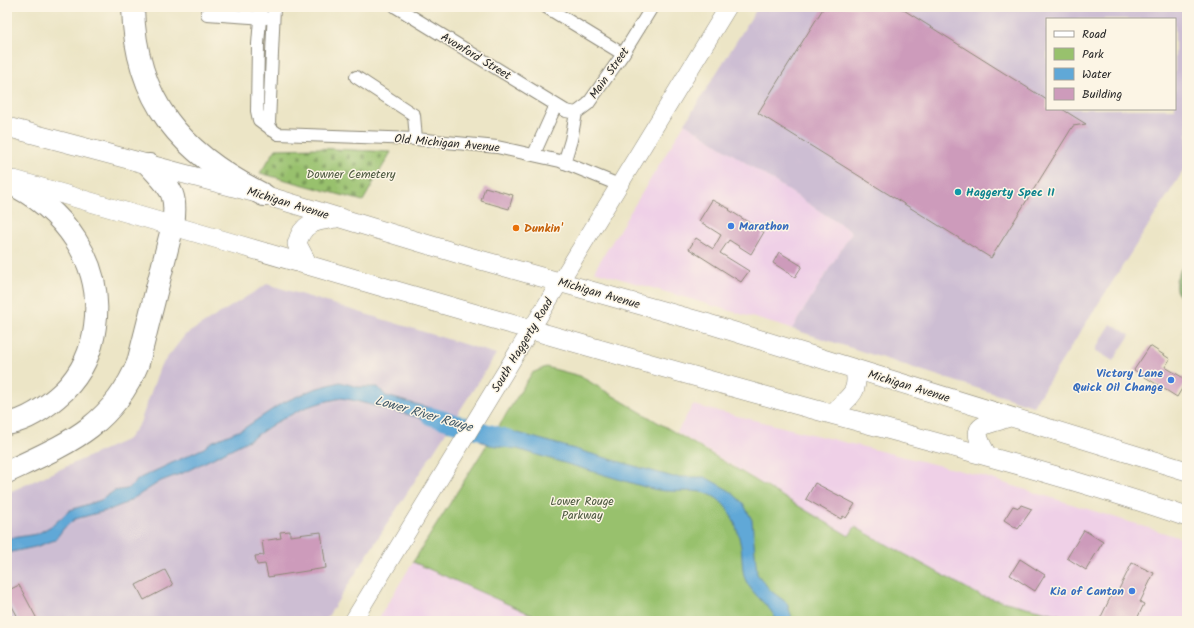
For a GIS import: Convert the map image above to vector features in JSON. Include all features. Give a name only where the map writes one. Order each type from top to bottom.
[{"type":"highway","points":[[133,7],[136,44],[141,67],[150,89],[169,122],[193,149],[214,167],[238,182],[264,195]]},
{"type":"highway","points":[[7,472],[56,448],[89,428],[110,409],[126,389],[138,362],[173,225],[176,207],[173,193],[149,166]]},
{"type":"highway","points":[[7,182],[34,196],[46,206],[69,229],[80,244],[88,261],[94,280],[97,314],[90,349],[81,370],[72,383],[42,409],[28,417],[7,424]]},
{"type":"main road","name":"South Haggerty Road","points":[[353,621],[728,7]]},
{"type":"main road","name":"Michigan Avenue","points":[[7,127],[149,166],[264,195],[337,218],[709,324],[1187,471]]},
{"type":"main road","points":[[7,178],[530,330],[1079,481],[1187,517]]},
{"type":"main road","points":[[308,265],[297,244],[302,231],[313,222],[337,218]]},
{"type":"main road","points":[[833,414],[842,402],[854,393],[857,382],[855,370]]},
{"type":"main road","points":[[987,455],[978,441],[977,435],[979,430],[983,425],[1009,417]]},
{"type":"street","name":"Avonford Street","points":[[396,7],[566,111],[576,113]]},
{"type":"street","points":[[546,7],[623,54]]},
{"type":"street","name":"Main Street","points":[[576,113],[588,104],[623,54],[652,7]]},
{"type":"street","points":[[260,12],[257,111],[259,120],[271,130]]},
{"type":"street","points":[[207,14],[260,12],[274,13],[268,123],[271,130]]},
{"type":"street","points":[[356,77],[414,115],[416,139]]},
{"type":"street","points":[[534,154],[556,105]]},
{"type":"street","points":[[564,163],[571,140],[576,113]]},
{"type":"street","name":"Old Michigan Avenue","points":[[271,130],[278,134],[416,139],[497,147],[534,154],[564,163],[619,185]]},
{"type":"shaded area","points":[[758,7],[1187,7],[1187,165],[1033,406],[792,329],[852,232],[685,123]]},
{"type":"shaded area","points":[[685,123],[852,232],[792,329],[594,271]]},
{"type":"shaded area","points":[[267,284],[496,354],[325,621],[7,621],[7,493],[128,439],[140,423],[160,367],[185,335]]},
{"type":"shaded area","points":[[1111,324],[1130,335],[1113,361],[1095,350]]},
{"type":"shaded area","points":[[693,405],[982,476],[1187,540],[1187,621],[1060,621],[1062,616],[981,596],[855,527],[849,536],[677,432]]},
{"type":"shaded area","points":[[413,562],[546,621],[377,621]]},
{"type":"green space","name":"Downer Cemetery","points":[[317,148],[391,152],[363,201],[260,173],[276,149]]},
{"type":"green space","points":[[1187,259],[1187,302],[1177,292],[1176,282],[1177,276]]},
{"type":"green space","name":"Lower Rouge Parkway","points":[[546,367],[580,376],[849,536],[855,527],[981,596],[1063,616],[1060,621],[546,621],[413,562],[532,373]]},
{"type":"water","points":[[340,382],[358,387],[378,387],[386,396],[459,416],[449,431],[421,418],[352,400],[341,398],[323,402],[304,408],[275,423],[251,439],[185,472],[161,481],[126,503],[109,510],[75,519],[64,528],[55,540],[35,547],[7,553],[7,537],[12,538],[37,534],[53,525],[70,510],[101,500],[114,491],[127,489],[140,478],[204,448],[211,442],[243,429],[282,403],[314,389]]},
{"type":"water","points":[[490,425],[673,477],[705,477],[730,491],[743,503],[752,520],[757,574],[771,591],[787,603],[793,621],[777,621],[771,611],[749,587],[743,573],[741,546],[736,526],[724,504],[718,499],[702,492],[666,491],[651,488],[517,449],[490,445],[480,441]]},
{"type":"building","name":"Haggerty Spec II","points":[[824,7],[899,7],[1046,99],[1046,110],[1064,110],[1086,124],[1073,126],[991,258],[758,113]]},
{"type":"building","points":[[485,187],[513,195],[509,209],[481,201]]},
{"type":"building","points":[[712,200],[730,209],[729,210],[764,232],[751,254],[729,240],[720,253],[749,271],[741,282],[689,249],[696,238],[713,249],[721,235],[699,221]]},
{"type":"building","points":[[779,252],[802,266],[795,277],[773,263]]},
{"type":"building","points":[[1150,346],[1170,359],[1165,367],[1187,380],[1177,397],[1134,370]]},
{"type":"building","points":[[815,483],[855,504],[846,518],[843,516],[841,519],[806,499]]},
{"type":"building","points":[[1021,505],[1032,509],[1018,529],[1004,520],[1013,506],[1019,508]]},
{"type":"building","points":[[1084,530],[1103,542],[1086,570],[1067,558]]},
{"type":"building","points":[[290,531],[290,536],[321,532],[326,568],[268,577],[265,564],[257,565],[255,556],[264,555],[262,541],[281,538],[280,532]]},
{"type":"building","points":[[1020,559],[1045,575],[1035,591],[1010,575]]},
{"type":"building","name":"Kia of Canton","points":[[1132,563],[1154,573],[1140,602],[1144,604],[1136,621],[1099,621],[1114,590],[1118,591]]},
{"type":"building","points":[[165,570],[173,585],[144,600],[136,585]]},
{"type":"building","points":[[19,585],[37,619],[33,621],[20,621],[7,597],[7,591]]},
{"type":"waterway","name":"Lower River Rouge","points":[[430,416],[509,439]]},
{"type":"place","name":"Haggerty Spec II","points":[[958,192]]},
{"type":"place","name":"Marathon","points":[[731,226]]},
{"type":"place","name":"Dunkin'","points":[[516,228]]},
{"type":"place","name":"Victory Lane Quick Oil Change","points":[[1171,380]]},
{"type":"place","name":"Kia of Canton","points":[[1132,591]]}]
